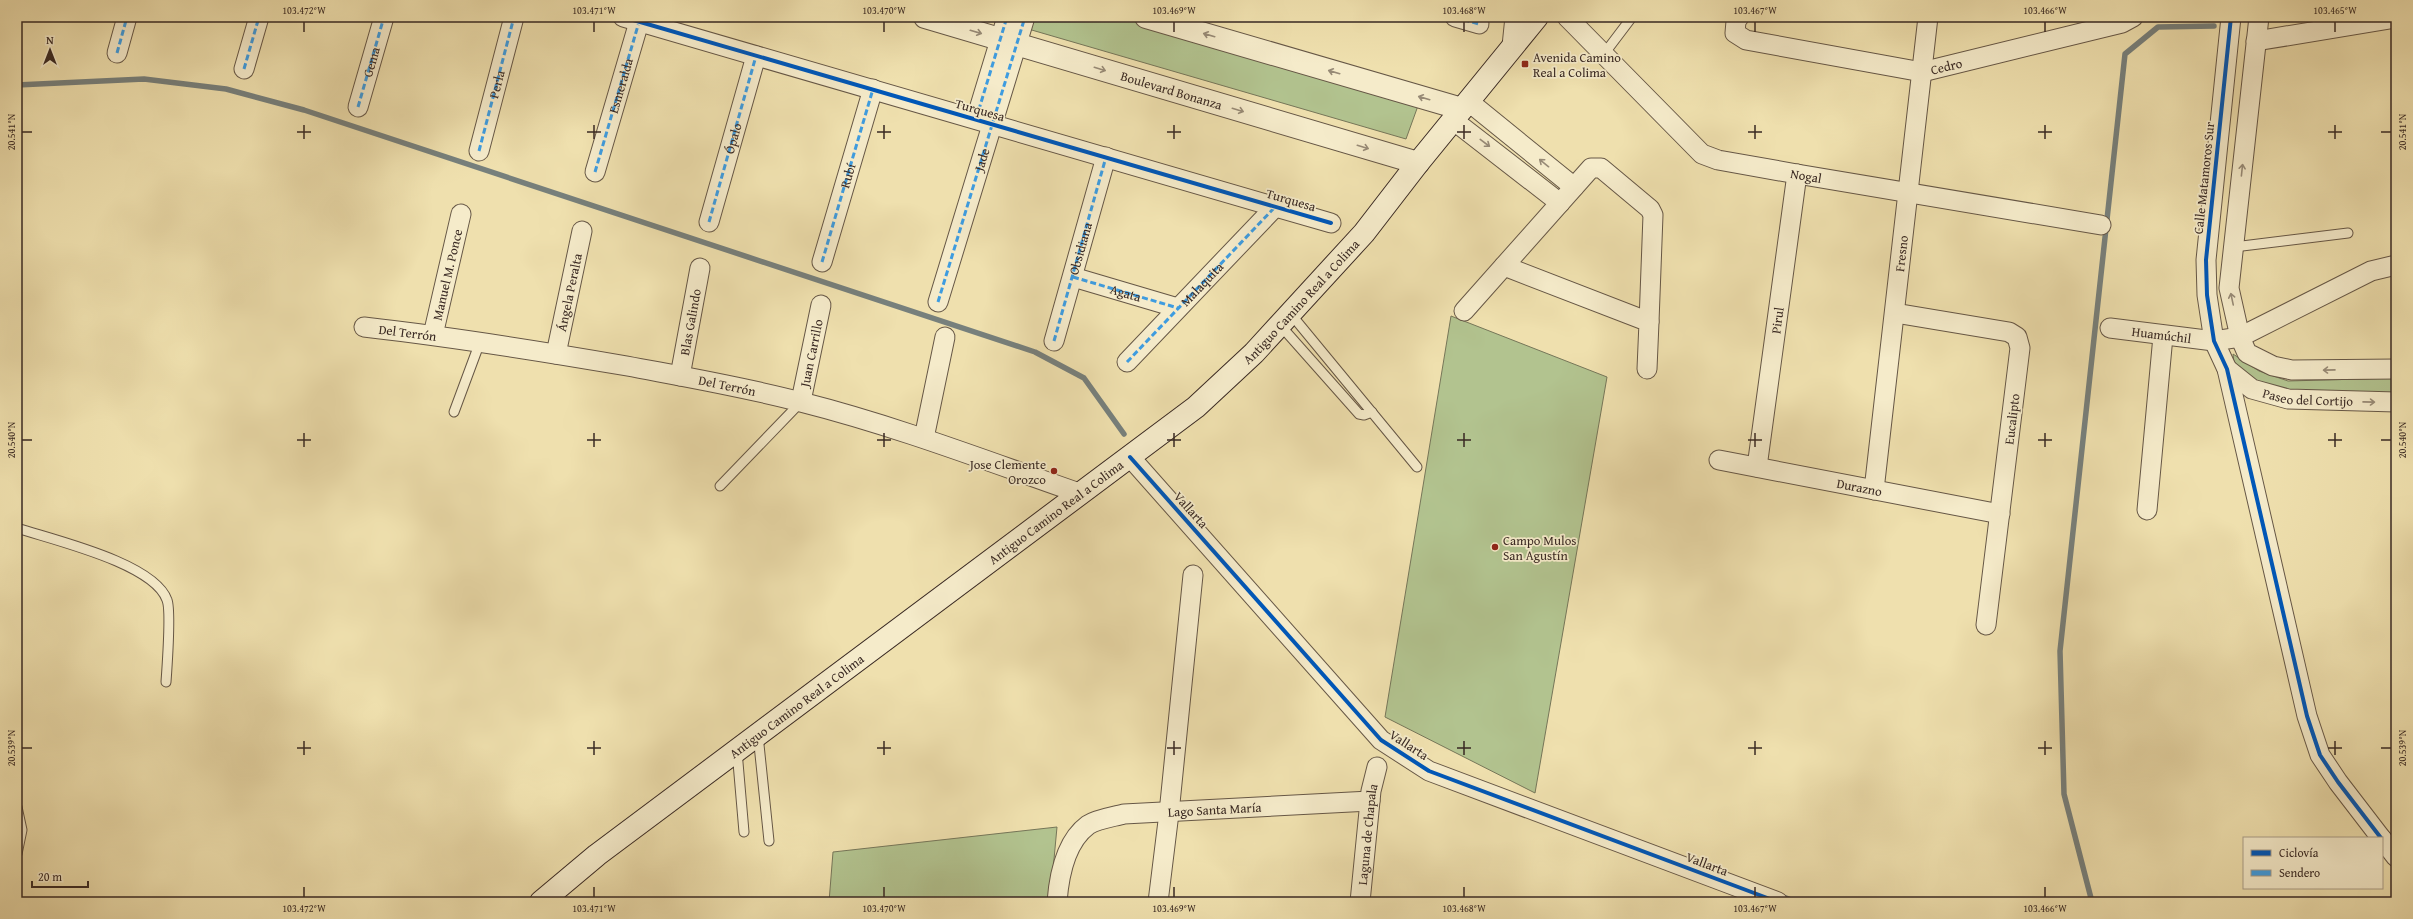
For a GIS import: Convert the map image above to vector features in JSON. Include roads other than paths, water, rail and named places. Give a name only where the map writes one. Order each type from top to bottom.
[{"type":"main road","name":"Boulevard Bonanza","points":[[925,17],[1418,163]]},
{"type":"main road","points":[[1146,17],[1461,110]]},
{"type":"main road","name":"Antiguo Camino Real a Colima","points":[[541,902],[558,894],[597,855],[1079,493],[1196,407],[1254,353],[1364,233],[1418,163],[1537,17]]},
{"type":"street","points":[[117,53],[128,17]]},
{"type":"street","points":[[244,69],[260,17]]},
{"type":"street","name":"Gema","points":[[358,107],[384,17]]},
{"type":"street","name":"Perla","points":[[479,151],[514,17]]},
{"type":"street","name":"Jade","points":[[1007,17],[1008,41]]},
{"type":"street","name":"Jade","points":[[938,302],[984,122],[1008,41],[1025,17]]},
{"type":"street","points":[[1455,17],[1479,24]]},
{"type":"street","points":[[1512,46],[1515,17]]},
{"type":"street","name":"Nogal","points":[[1567,17],[1702,154],[1718,160],[2101,225]]},
{"type":"street","name":"Fresno","points":[[1874,490],[1928,17]]},
{"type":"street","name":"Calle Matamoros Sur","points":[[2231,17],[2206,260],[2207,295],[2214,341],[2227,370],[2307,716],[2320,755],[2338,782],[2380,837]]},
{"type":"street","points":[[2240,337],[2229,288],[2259,17]]},
{"type":"street","points":[[2256,41],[2396,18]]},
{"type":"street","name":"Turquesa","points":[[631,19],[1332,222]]},
{"type":"street","name":"Esmeralda","points":[[595,172],[631,19]]},
{"type":"street","name":"Cedro","points":[[1737,25],[1746,40],[1922,72],[2126,19]]},
{"type":"street","name":"Ópalo","points":[[709,222],[756,56]]},
{"type":"street","name":"Rubí","points":[[822,262],[873,89]]},
{"type":"street","points":[[1461,110],[1574,187]]},
{"type":"street","points":[[1461,110],[1560,203]]},
{"type":"street","name":"Obsidiana","points":[[1054,341],[1106,157]]},
{"type":"street","points":[[1464,311],[1591,168],[1601,168],[1650,209],[1653,219],[1647,369]]},
{"type":"street","name":"Pirul","points":[[1757,467],[1797,174]]},
{"type":"street","name":"Malaquita","points":[[1127,362],[1276,206]]},
{"type":"street","name":"Manuel M. Ponce","points":[[432,335],[461,214]]},
{"type":"street","name":"Ángela Peralta","points":[[556,354],[582,231]]},
{"type":"street","name":"Huamúchil","points":[[2110,328],[2163,336],[2214,341],[2240,337],[2371,271],[2396,265]]},
{"type":"street","points":[[1504,266],[1649,322]]},
{"type":"street","name":"Blas Galindo","points":[[680,376],[700,268]]},
{"type":"street","name":"Agata","points":[[1073,277],[1178,308]]},
{"type":"street","name":"Juan Carrillo","points":[[801,402],[821,305]]},
{"type":"street","name":"Eucalipto","points":[[1895,313],[2009,332],[2018,337],[2020,348],[1986,625]]},
{"type":"street","name":"Del Terrón","points":[[364,327],[432,335],[556,354],[680,376],[801,402],[924,438],[1079,493]]},
{"type":"street","points":[[2148,510],[2163,336]]},
{"type":"street","points":[[924,438],[945,337]]},
{"type":"street","name":"Paseo del Cortijo","points":[[2240,337],[2247,353],[2273,366],[2292,370],[2396,369]]},
{"type":"street","name":"Paseo del Cortijo","points":[[2227,370],[2252,390],[2288,399],[2396,402]]},
{"type":"street","name":"Vallarta","points":[[1130,457],[1381,740],[1429,770],[1778,902]]},
{"type":"street","name":"Durazno","points":[[1719,460],[2000,514]]},
{"type":"street","points":[[1158,902],[1169,813],[1192,575]]},
{"type":"street","name":"Laguna de Chapala","points":[[1360,902],[1373,774],[1377,767]]},
{"type":"street","name":"Lago Santa María","points":[[1057,902],[1059,880],[1070,845],[1088,825],[1124,814],[1169,813],[1370,801]]},
{"type":"street","name":"Calle Matamoros Sur","points":[[2383,840],[2396,857]]},
{"type":"lane","points":[[1604,54],[1632,17]]},
{"type":"lane","points":[[2234,247],[2348,233]]},
{"type":"lane","points":[[1285,319],[1342,375],[1417,467]]},
{"type":"lane","points":[[1285,319],[1331,383],[1359,414],[1364,415],[1372,412]]},
{"type":"lane","points":[[454,412],[480,342]]},
{"type":"lane","points":[[1331,383],[1342,375]]},
{"type":"lane","points":[[720,486],[801,402]]},
{"type":"lane","points":[[17,528],[129,565],[159,585],[168,601],[166,682]]},
{"type":"lane","points":[[758,734],[769,841]]},
{"type":"lane","points":[[737,750],[744,832]]},
{"type":"lane","points":[[17,807],[22,830],[17,854]]},
{"type":"waterway","points":[[2092,902],[2064,794],[2060,651],[2125,54],[2158,27],[2214,26]]},
{"type":"waterway","points":[[17,85],[144,79],[226,89],[304,110],[1035,352],[1084,378],[1124,434]]},
{"type":"waterway","points":[[1781,896],[1796,902]]},
{"type":"place","name":"Avenida Camino Real a Colima","points":[[1525,64]]},
{"type":"place","name":"Jose Clemente Orozco","points":[[1054,471]]},
{"type":"place","name":"Campo Mulos San Agustín","points":[[1495,547]]}]
